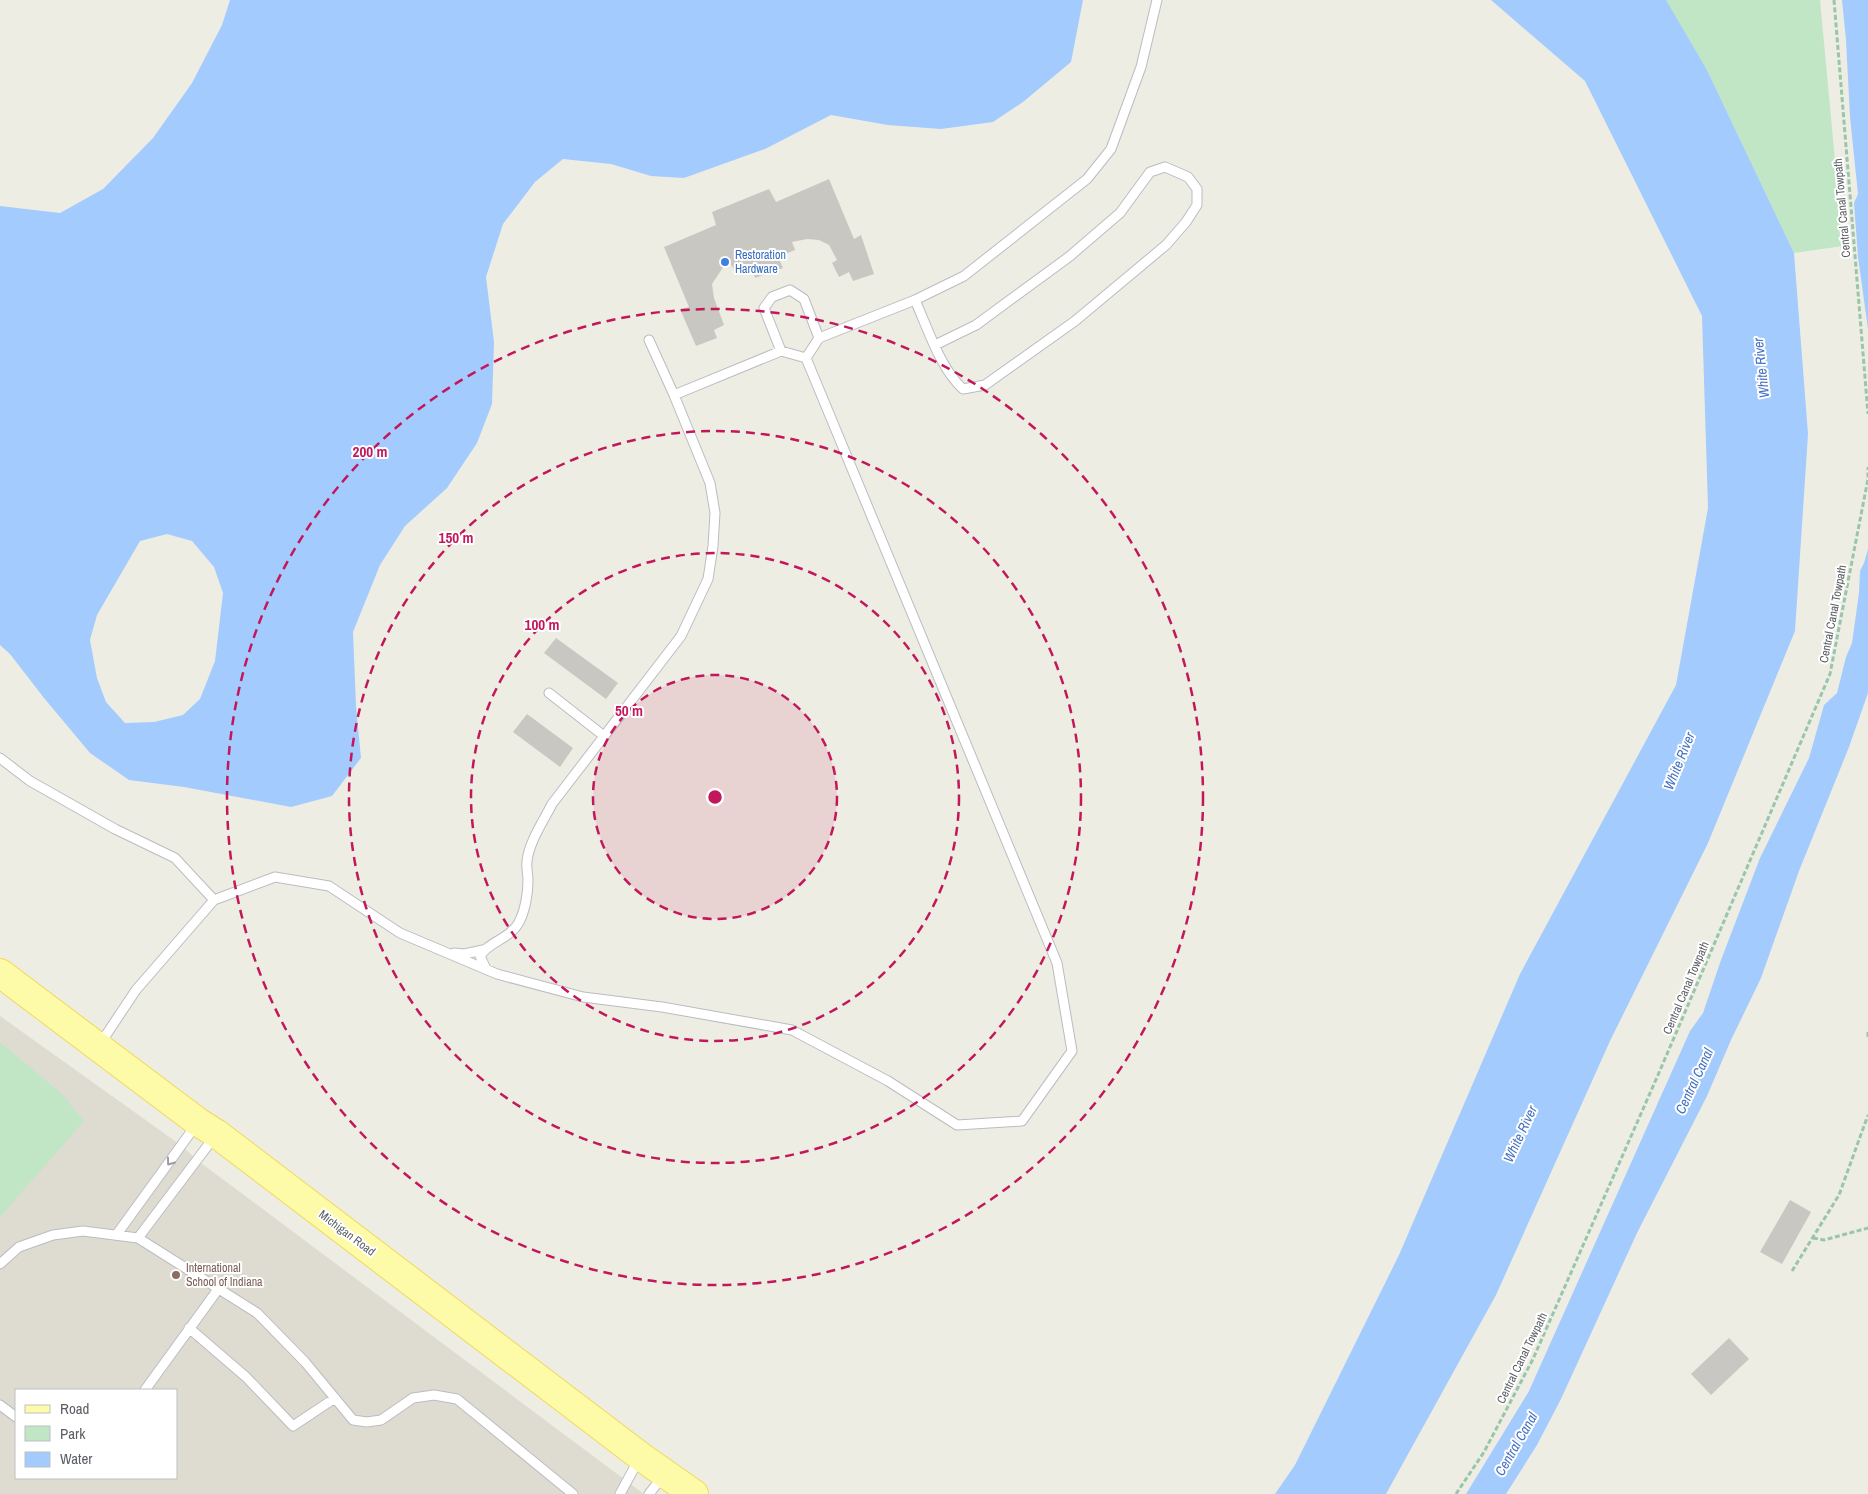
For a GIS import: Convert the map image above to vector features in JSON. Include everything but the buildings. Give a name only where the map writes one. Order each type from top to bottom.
[{"type":"main road","name":"Michigan Road","points":[[0,973],[208,1128],[640,1456],[657,1484],[694,1494]]},
{"type":"lane","points":[[806,358],[820,338],[915,300],[964,276],[1088,180],[1110,149],[1141,67],[1157,0]]},
{"type":"lane","points":[[915,300],[935,345],[952,379],[963,389],[985,385],[1075,322],[1166,245],[1186,222],[1197,205],[1197,189],[1188,177],[1165,167],[1150,172],[1120,213],[1070,256],[976,325],[935,345]]},
{"type":"lane","points":[[781,351],[764,308],[772,297],[790,290],[804,299],[820,338]]},
{"type":"lane","points":[[449,953],[464,954],[483,950],[504,938],[517,925],[526,905],[528,883],[527,860],[537,832],[552,804],[681,636],[708,579],[713,546],[715,512],[710,483],[674,395],[648,340]]},
{"type":"lane","points":[[674,395],[781,351],[806,358]]},
{"type":"lane","points":[[99,1046],[136,990],[214,900],[275,877],[329,886],[400,933],[497,974],[583,997],[662,1007],[792,1030],[888,1081],[957,1125],[1022,1121],[1072,1051],[1057,963],[806,358]]},
{"type":"lane","points":[[549,693],[604,736]]},
{"type":"lane","points":[[0,758],[30,781],[114,829],[175,858],[214,900]]},
{"type":"lane","points":[[483,950],[480,956],[486,970]]},
{"type":"lane","points":[[117,1234],[208,1128]]},
{"type":"lane","points":[[138,1238],[208,1128]]},
{"type":"lane","points":[[0,1264],[19,1247],[54,1235],[83,1231],[138,1238],[257,1313],[305,1362],[353,1420],[367,1422],[381,1420],[413,1398],[434,1395],[457,1399],[573,1494]]},
{"type":"lane","points":[[145,1389],[219,1288]]},
{"type":"lane","points":[[190,1328],[246,1377],[293,1426],[335,1398]]},
{"type":"lane","points":[[0,1405],[15,1416]]},
{"type":"lane","points":[[620,1494],[640,1456]]},
{"type":"path","name":"Central Canal Towpath","points":[[1834,0],[1868,414]]},
{"type":"path","name":"Central Canal Towpath","points":[[1456,1494],[1484,1452],[1533,1359],[1658,1075],[1830,674],[1864,497],[1868,466]]},
{"type":"path","points":[[1868,1032],[1868,1038]]},
{"type":"path","points":[[1792,1270],[1839,1195],[1868,1115]]},
{"type":"path","points":[[1813,1238],[1824,1240],[1868,1228]]},
{"type":"shaded area","name":"International School of Indiana","points":[[0,1016],[182,1146],[197,1160],[644,1494],[0,1494]]},
{"type":"green space","points":[[1665,0],[1820,0],[1843,246],[1794,253],[1707,70]]},
{"type":"green space","points":[[0,1042],[62,1094],[84,1121],[0,1217]]},
{"type":"water","points":[[230,0],[1083,0],[1071,62],[1023,102],[993,122],[941,129],[888,125],[831,115],[765,149],[684,178],[651,176],[611,164],[563,159],[535,182],[503,224],[486,277],[494,342],[492,404],[477,443],[447,488],[405,526],[380,565],[353,632],[356,706],[361,758],[332,796],[291,807],[184,787],[129,780],[90,753],[10,654],[0,645],[0,206],[60,213],[103,189],[153,138],[192,83],[222,25]],"holes":[[[167,534],[192,541],[214,567],[223,593],[215,661],[200,699],[183,715],[154,722],[125,723],[106,702],[97,678],[90,640],[97,615],[140,541]]]},
{"type":"water","name":"White River","points":[[1491,0],[1666,0],[1707,70],[1794,253],[1808,434],[1795,631],[1708,843],[1610,1041],[1496,1295],[1386,1494],[1275,1494],[1295,1465],[1399,1255],[1520,974],[1676,685],[1708,508],[1702,316],[1585,81]]},
{"type":"water","points":[[1842,0],[1868,0],[1868,329],[1858,257],[1854,203],[1858,194],[1850,117]]},
{"type":"water","name":"Central Canal","points":[[1868,549],[1868,693],[1849,747],[1799,871],[1761,978],[1707,1096],[1637,1233],[1561,1399],[1537,1445],[1506,1494],[1466,1494],[1529,1391],[1690,1031],[1703,1013],[1760,858],[1809,758],[1824,705],[1837,693],[1846,657],[1852,643],[1860,571]]},
{"type":"place","name":"Restoration Hardware","points":[[725,262]]},
{"type":"place","name":"International School of Indiana","points":[[176,1275]]}]
